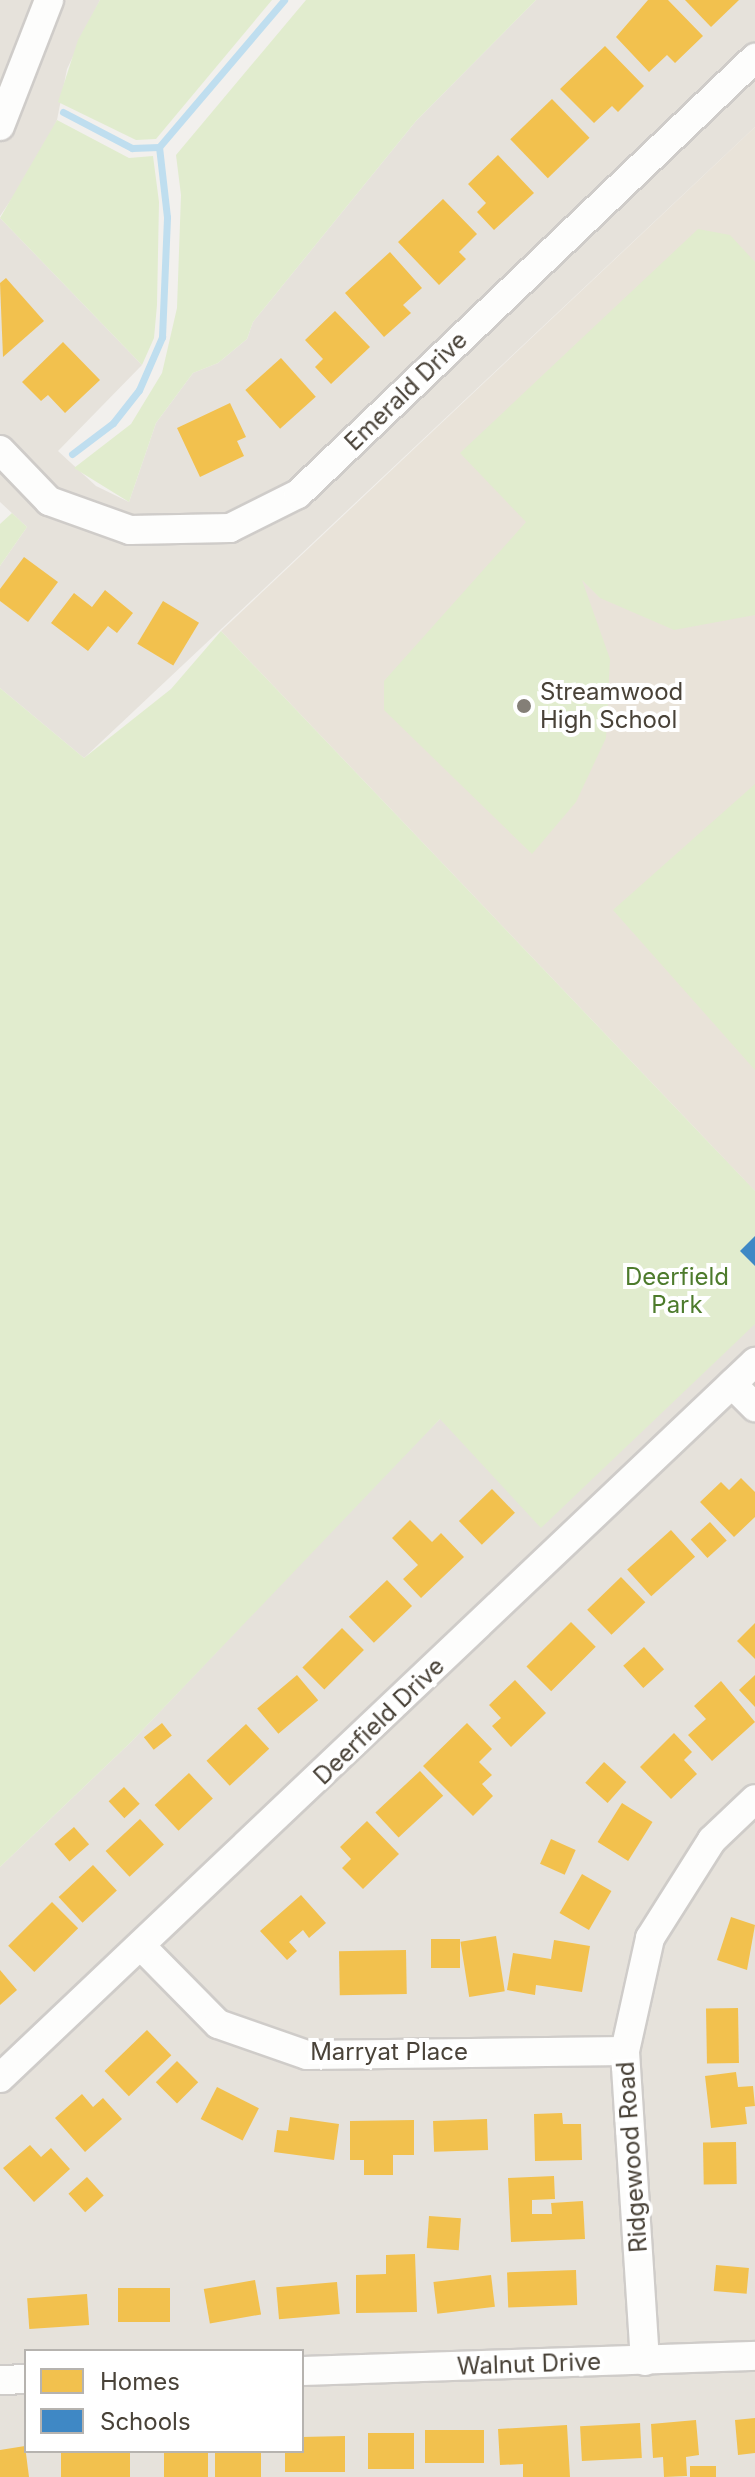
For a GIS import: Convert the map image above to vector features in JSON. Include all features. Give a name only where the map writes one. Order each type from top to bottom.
[{"type":"street","points":[[0,126],[49,0]]},
{"type":"street","name":"Emerald Drive","points":[[0,450],[49,501],[130,530],[230,528],[298,494],[755,58]]},
{"type":"street","name":"Deerfield Drive","points":[[0,2078],[142,1947],[755,1362]]},
{"type":"street","points":[[732,1384],[755,1407]]},
{"type":"street","name":"Ridgewood Road","points":[[645,2361],[625,2051],[650,1938],[712,1840],[755,1799]]},
{"type":"street","name":"Marryat Place","points":[[142,1947],[218,2024],[307,2055],[625,2051]]},
{"type":"street","name":"Walnut Drive","points":[[304,2371],[755,2356]]},
{"type":"street","points":[[0,2380],[24,2379]]},
{"type":"shaded area","points":[[0,0],[100,0],[67,69],[57,120],[38,160],[0,216]]},
{"type":"shaded area","points":[[536,0],[755,0],[755,127],[84,758],[0,688],[0,566],[27,527],[0,502],[0,218],[142,365],[58,451],[96,486],[129,502],[156,423],[193,373],[218,363],[247,339],[253,322],[416,121]]},
{"type":"shaded area","name":"Streamwood High School","points":[[755,127],[755,1191],[221,631]]},
{"type":"shaded area","points":[[712,1146],[755,1191],[755,2477],[0,2477],[0,1867],[131,1742],[399,1460]]},
{"type":"green space","points":[[100,0],[272,0],[156,139],[136,140],[58,102],[78,40]]},
{"type":"green space","points":[[306,0],[536,0],[416,121],[253,322],[247,339],[218,363],[193,373],[156,423],[129,502],[74,468],[131,424],[162,373],[177,308],[181,195],[176,155]]},
{"type":"green space","points":[[57,120],[129,158],[153,156],[159,202],[157,305],[154,338],[142,365],[0,218]]},
{"type":"green space","points":[[698,229],[730,235],[755,262],[755,615],[674,630],[600,598],[582,580],[610,659],[606,738],[576,802],[532,854],[384,710],[384,681],[526,522],[460,453]]},
{"type":"green space","points":[[12,513],[27,527],[0,566],[0,524]]},
{"type":"green space","name":"Deerfield Park","points":[[221,631],[755,1191],[755,1324],[541,1528],[440,1419],[131,1742],[0,1867],[0,688],[84,758],[171,689]]},
{"type":"green space","points":[[755,784],[755,1070],[613,910]]},
{"type":"building: Homes","points":[[648,0],[668,0],[703,36],[675,63],[667,55],[649,72],[616,37]]},
{"type":"building: Homes","points":[[685,0],[739,0],[711,27]]},
{"type":"building: Homes","points":[[605,46],[644,86],[618,112],[612,106],[594,123],[560,89]]},
{"type":"building: Homes","points":[[552,99],[590,138],[548,178],[510,139]]},
{"type":"building: Homes","points":[[498,155],[534,193],[494,230],[477,212],[486,203],[468,184]]},
{"type":"building: Homes","points":[[443,199],[477,234],[459,252],[466,259],[439,285],[398,242]]},
{"type":"building: Homes","points":[[390,252],[422,288],[403,305],[411,313],[384,337],[345,293]]},
{"type":"building: Homes","points":[[6,278],[44,321],[3,357],[0,283]]},
{"type":"building: Homes","points":[[335,311],[370,347],[331,384],[315,367],[323,359],[305,340]]},
{"type":"building: Homes","points":[[63,342],[100,380],[65,413],[48,395],[41,401],[22,382]]},
{"type":"building: Homes","points":[[281,358],[316,397],[280,429],[245,390]]},
{"type":"building: Homes","points":[[230,403],[246,437],[237,441],[244,456],[200,477],[177,428]]},
{"type":"building: Homes","points":[[24,557],[58,582],[28,622],[0,601],[0,589]]},
{"type":"building: Homes","points":[[105,590],[133,613],[117,633],[108,626],[88,651],[51,623],[74,593],[92,607]]},
{"type":"building: Homes","points":[[163,601],[199,623],[173,665],[137,644]]},
{"type":"building: Homes","points":[[741,1478],[755,1492],[755,1517],[734,1537],[700,1502],[721,1482],[729,1490]]},
{"type":"building: Homes","points":[[492,1489],[515,1513],[482,1545],[459,1521]]},
{"type":"building: Homes","points":[[410,1520],[432,1542],[441,1533],[464,1557],[421,1598],[403,1579],[418,1565],[392,1538]]},
{"type":"building: Homes","points":[[710,1522],[727,1541],[707,1558],[691,1539]]},
{"type":"building: Homes","points":[[671,1530],[695,1557],[651,1596],[627,1569]]},
{"type":"building: Homes","points":[[621,1577],[645,1602],[612,1635],[587,1610]]},
{"type":"building: Homes","points":[[387,1580],[412,1606],[374,1643],[349,1617]]},
{"type":"building: Homes","points":[[571,1622],[596,1647],[551,1691],[526,1667]]},
{"type":"building: Homes","points":[[755,1623],[755,1659],[737,1641]]},
{"type":"building: Homes","points":[[342,1628],[364,1650],[324,1690],[302,1668]]},
{"type":"building: Homes","points":[[644,1647],[664,1669],[643,1688],[623,1666]]},
{"type":"building: Homes","points":[[297,1675],[318,1700],[278,1734],[257,1708]]},
{"type":"building: Homes","points":[[755,1675],[755,1707],[739,1690]]},
{"type":"building: Homes","points":[[515,1680],[546,1713],[511,1747],[492,1726],[501,1718],[489,1705]]},
{"type":"building: Homes","points":[[721,1681],[755,1722],[712,1761],[688,1735],[706,1719],[694,1706]]},
{"type":"building: Homes","points":[[162,1723],[172,1736],[154,1750],[144,1737]]},
{"type":"building: Homes","points":[[467,1723],[492,1749],[479,1762],[492,1775],[482,1784],[493,1796],[473,1816],[423,1766]]},
{"type":"building: Homes","points":[[246,1724],[269,1749],[230,1786],[207,1761]]},
{"type":"building: Homes","points":[[674,1733],[692,1752],[684,1760],[697,1774],[671,1799],[640,1767]]},
{"type":"building: Homes","points":[[604,1762],[626,1782],[608,1803],[585,1783]]},
{"type":"building: Homes","points":[[420,1771],[443,1796],[399,1837],[375,1813]]},
{"type":"building: Homes","points":[[189,1773],[213,1799],[178,1831],[155,1805]]},
{"type":"building: Homes","points":[[124,1787],[140,1804],[124,1818],[109,1801]]},
{"type":"building: Homes","points":[[622,1803],[653,1822],[628,1861],[598,1842]]},
{"type":"building: Homes","points":[[140,1819],[164,1845],[129,1877],[106,1851]]},
{"type":"building: Homes","points":[[367,1821],[399,1854],[363,1889],[342,1868],[351,1859],[340,1847]]},
{"type":"building: Homes","points":[[74,1827],[89,1844],[69,1861],[54,1844]]},
{"type":"building: Homes","points":[[551,1839],[576,1850],[565,1875],[540,1864]]},
{"type":"building: Homes","points":[[93,1865],[117,1891],[82,1923],[59,1897]]},
{"type":"building: Homes","points":[[582,1874],[611,1891],[589,1930],[560,1913]]},
{"type":"building: Homes","points":[[301,1895],[326,1923],[309,1938],[303,1930],[289,1942],[297,1951],[287,1960],[260,1931]]},
{"type":"building: Homes","points":[[52,1902],[78,1928],[34,1972],[8,1946]]},
{"type":"building: Homes","points":[[731,1917],[755,1925],[747,1970],[717,1960]]},
{"type":"building: Homes","points":[[496,1936],[505,1991],[469,1997],[460,1942]]},
{"type":"building: Homes","points":[[431,1939],[460,1939],[460,1968],[431,1968]]},
{"type":"building: Homes","points":[[554,1940],[590,1946],[582,1992],[536,1985],[535,1995],[507,1990],[513,1953],[551,1959]]},
{"type":"building: Homes","points":[[406,1950],[407,1994],[340,1995],[339,1951]]},
{"type":"building: Homes","points":[[0,1970],[17,1990],[0,2005]]},
{"type":"building: Homes","points":[[738,2008],[739,2063],[707,2064],[706,2009]]},
{"type":"building: Homes","points":[[147,2030],[171,2055],[129,2096],[105,2071]]},
{"type":"building: Homes","points":[[177,2061],[198,2082],[177,2103],[156,2082]]},
{"type":"building: Homes","points":[[736,2072],[738,2087],[753,2086],[755,2106],[745,2107],[747,2124],[711,2128],[705,2076]]},
{"type":"building: Homes","points":[[217,2087],[259,2108],[243,2140],[201,2119]]},
{"type":"building: Homes","points":[[82,2094],[93,2107],[103,2098],[122,2119],[85,2152],[55,2118]]},
{"type":"building: Homes","points":[[562,2113],[563,2124],[581,2124],[582,2160],[535,2161],[534,2114]]},
{"type":"building: Homes","points":[[290,2117],[339,2124],[334,2160],[274,2152],[277,2130],[288,2131]]},
{"type":"building: Homes","points":[[487,2119],[488,2150],[434,2152],[433,2121]]},
{"type":"building: Homes","points":[[414,2120],[414,2155],[393,2155],[393,2175],[364,2175],[364,2160],[350,2160],[350,2121]]},
{"type":"building: Homes","points":[[736,2142],[737,2184],[704,2185],[703,2143]]},
{"type":"building: Homes","points":[[30,2145],[41,2157],[51,2148],[70,2169],[34,2202],[3,2168]]},
{"type":"building: Homes","points":[[554,2176],[555,2199],[532,2200],[532,2214],[552,2214],[551,2203],[583,2201],[585,2239],[511,2242],[508,2178]]},
{"type":"building: Homes","points":[[87,2177],[104,2196],[85,2212],[68,2194]]},
{"type":"building: Homes","points":[[429,2216],[461,2218],[459,2250],[427,2248]]},
{"type":"building: Homes","points":[[415,2254],[417,2312],[356,2313],[356,2275],[386,2274],[386,2255]]},
{"type":"building: Homes","points":[[716,2265],[749,2268],[747,2294],[714,2291]]},
{"type":"building: Homes","points":[[576,2270],[577,2305],[508,2307],[507,2272]]},
{"type":"building: Homes","points":[[491,2275],[495,2307],[437,2314],[433,2282]]},
{"type":"building: Homes","points":[[255,2280],[261,2314],[210,2323],[204,2289]]},
{"type":"building: Homes","points":[[337,2282],[340,2314],[279,2319],[276,2287]]},
{"type":"building: Homes","points":[[118,2288],[170,2288],[170,2322],[118,2322]]},
{"type":"building: Homes","points":[[87,2294],[89,2325],[29,2329],[27,2298]]},
{"type":"building: Homes","points":[[755,2418],[755,2453],[738,2455],[735,2420]]},
{"type":"building: Homes","points":[[696,2420],[699,2455],[686,2457],[687,2476],[664,2477],[663,2457],[653,2458],[651,2424]]},
{"type":"building: Homes","points":[[640,2423],[642,2458],[582,2461],[580,2426]]},
{"type":"building: Homes","points":[[567,2425],[570,2477],[523,2477],[523,2464],[500,2465],[498,2429]]},
{"type":"building: Homes","points":[[425,2430],[484,2430],[484,2463],[425,2463]]},
{"type":"building: Homes","points":[[368,2433],[414,2433],[414,2469],[368,2469]]},
{"type":"building: Homes","points":[[345,2436],[345,2472],[285,2472],[285,2453],[304,2453],[304,2437]]},
{"type":"building: Homes","points":[[24,2446],[29,2477],[0,2477],[0,2450]]},
{"type":"building: Homes","points":[[61,2453],[130,2453],[130,2477],[61,2477]]},
{"type":"building: Homes","points":[[164,2453],[208,2453],[208,2477],[164,2477]]},
{"type":"building: Homes","points":[[215,2453],[261,2453],[261,2477],[215,2477]]},
{"type":"building: Homes","points":[[690,2466],[716,2466],[716,2477],[690,2477]]},
{"type":"building: Schools","points":[[755,1236],[755,1266],[740,1251]]},
{"type":"waterway","points":[[72,454],[113,423],[139,390],[162,337],[167,217],[159,147],[284,0]]},
{"type":"waterway","points":[[63,112],[132,148],[159,147]]},
{"type":"place","name":"Streamwood High School","points":[[524,706]]}]
